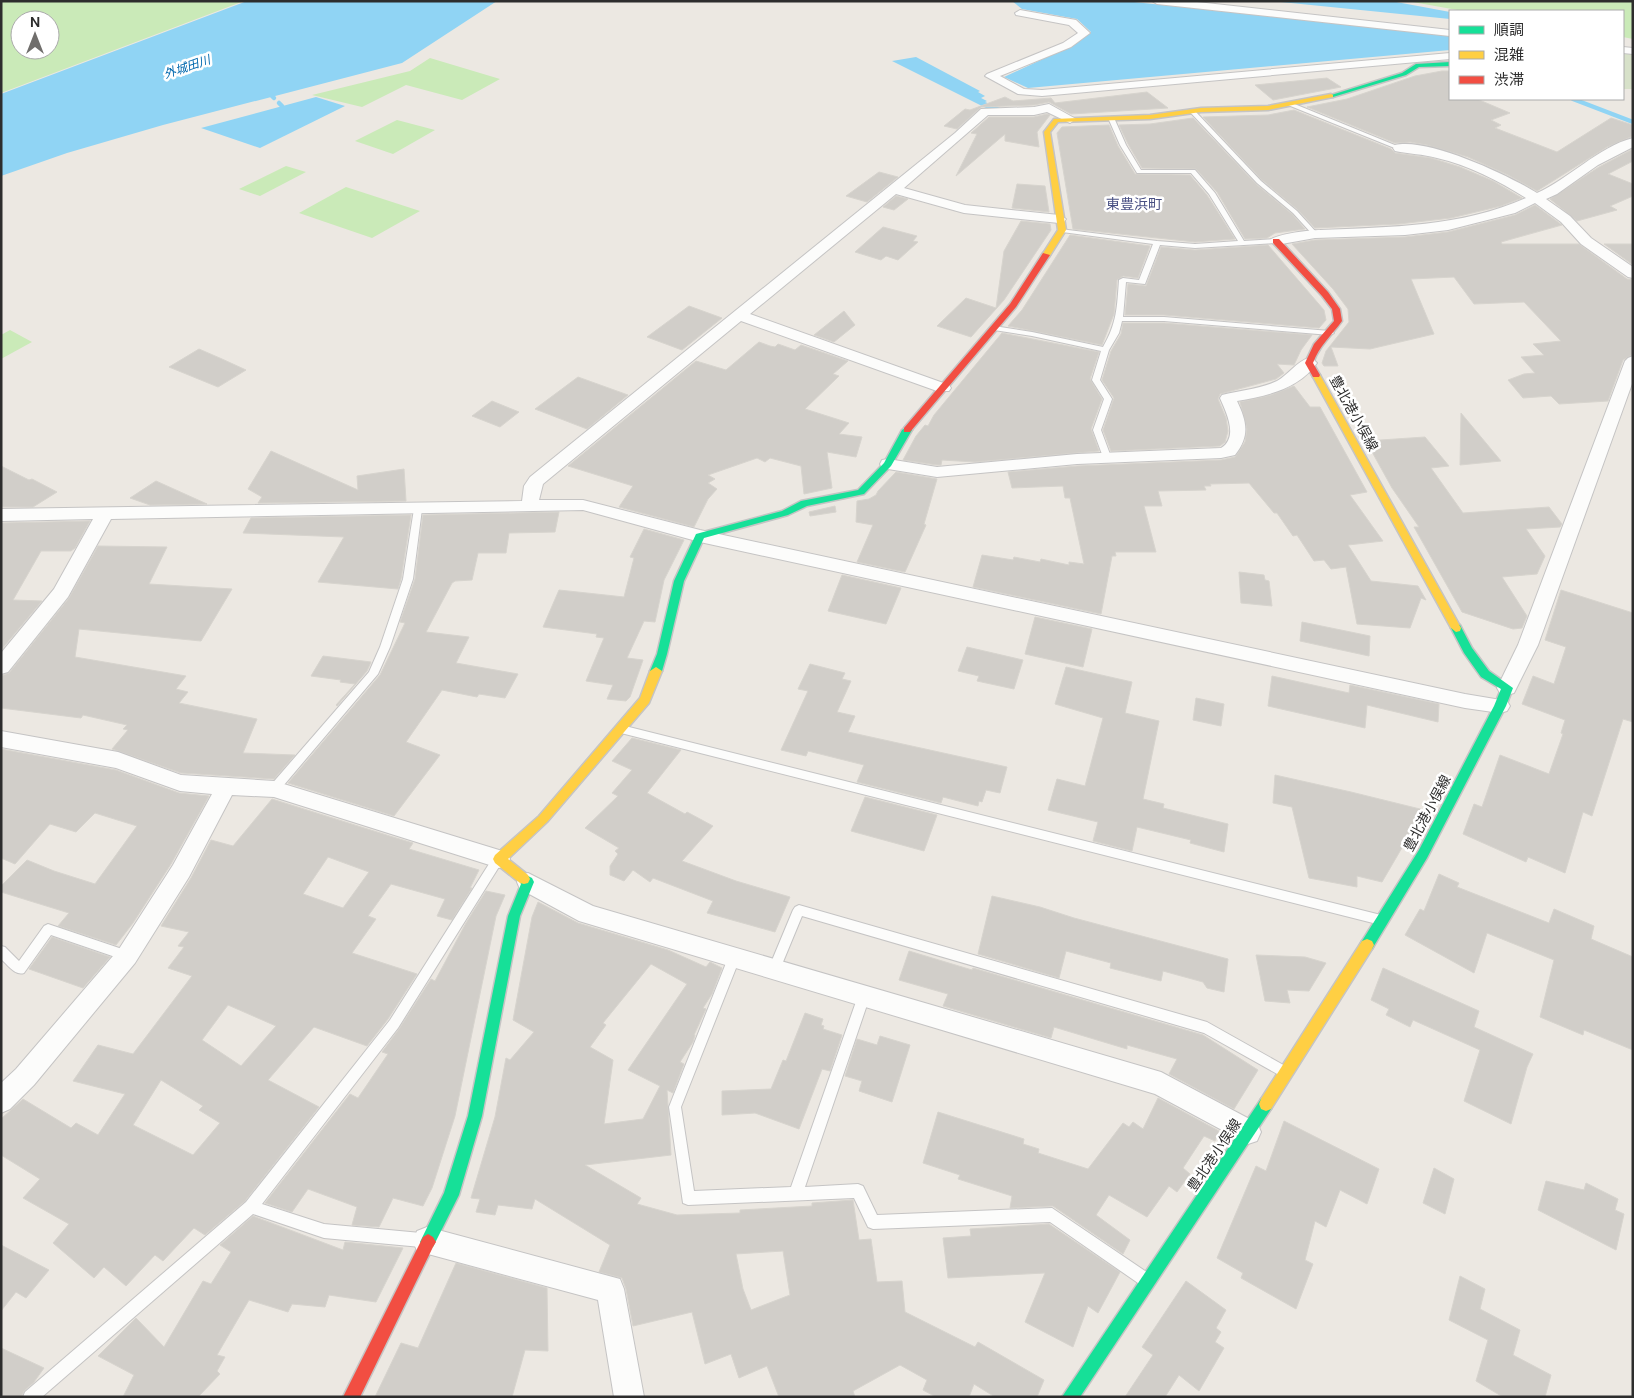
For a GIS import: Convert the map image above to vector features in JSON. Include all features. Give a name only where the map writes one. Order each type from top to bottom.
[{"type":"street","points":[[1157,1],[1449,33]]},
{"type":"street","points":[[1189,1],[1449,28]]},
{"type":"street","points":[[1020,13],[1072,22],[1085,33],[1067,45],[991,76],[1022,92],[1042,93],[1449,56]]},
{"type":"street","points":[[499,859],[543,819],[645,700],[662,654],[679,581],[700,536],[784,513],[804,503],[861,492],[888,464],[904,433],[1013,305],[1060,224],[1047,132],[1056,120],[1112,120],[1192,111],[1256,109],[1353,91],[1404,74],[1418,65],[1449,64]]},
{"type":"street","points":[[530,506],[533,486],[536,481],[959,136],[985,112],[1049,108],[1070,119]]},
{"type":"street","points":[[1276,241],[1315,234],[1405,231],[1448,226],[1510,210],[1536,199],[1594,162],[1633,142]]},
{"type":"street","points":[[1399,148],[1423,150],[1454,158],[1488,172],[1536,199],[1563,217],[1586,240],[1633,274]]},
{"type":"street","points":[[894,189],[964,209],[1060,224]]},
{"type":"street","points":[[888,464],[937,472],[1107,457],[1221,453],[1229,451],[1238,436],[1238,425],[1228,398],[1271,390],[1283,385],[1301,373],[1310,363],[1311,353],[1331,333],[1338,321],[1336,309],[1325,294],[1276,241]]},
{"type":"street","points":[[738,315],[943,388]]},
{"type":"street","points":[[1,515],[584,505],[700,536],[1465,701],[1504,697],[1528,644],[1633,361]]},
{"type":"street","name":"豊北港小俣線","points":[[1070,1397],[1248,1132],[1424,854],[1504,697],[1468,650],[1310,363]]},
{"type":"street","points":[[1,667],[61,593],[106,514]]},
{"type":"street","points":[[1,739],[118,760],[180,782],[226,787],[274,789],[499,859],[528,882],[587,914],[1161,1084],[1248,1132]]},
{"type":"street","points":[[1,1101],[25,1077],[127,956],[181,871],[226,787]]},
{"type":"street","points":[[351,1397],[451,1195],[475,1116],[514,916],[528,882]]},
{"type":"street","points":[[428,1241],[610,1289],[629,1397]]},
{"type":"lane","points":[[1290,104],[1320,118],[1399,148]]},
{"type":"lane","points":[[1192,111],[1259,182],[1295,212],[1315,234]]},
{"type":"lane","points":[[1112,120],[1139,172],[1193,171],[1212,192],[1242,243]]},
{"type":"lane","points":[[1060,224],[1157,243],[1195,246],[1276,241]]},
{"type":"lane","points":[[1107,457],[1097,430],[1108,399],[1096,380],[1105,350],[1115,332],[1119,319],[1124,280],[1142,282],[1157,243]]},
{"type":"lane","points":[[1119,319],[1164,319],[1331,333]]},
{"type":"lane","points":[[994,328],[1040,335],[1105,350]]},
{"type":"lane","points":[[274,789],[373,674],[385,647],[408,579],[418,509]]},
{"type":"lane","points":[[620,728],[1383,920]]},
{"type":"lane","points":[[30,1397],[251,1206],[394,1024],[499,859]]},
{"type":"lane","points":[[774,970],[799,910],[1207,1028],[1286,1073]]},
{"type":"lane","points":[[1,951],[20,968],[48,929],[127,956]]},
{"type":"lane","points":[[734,958],[675,1107],[688,1198],[796,1192],[858,1191],[873,1222],[1052,1215],[1148,1281]]},
{"type":"lane","points":[[796,1192],[864,996]]},
{"type":"lane","points":[[251,1206],[324,1231],[428,1241]]},
{"type":"green space","points":[[1,1],[244,1],[1,93]]},
{"type":"green space","points":[[1407,1],[1633,1],[1633,39],[1624,37],[1624,10],[1457,10]]},
{"type":"green space","points":[[1624,53],[1633,53],[1633,89],[1624,89]]},
{"type":"green space","points":[[430,58],[500,79],[462,100],[406,85],[362,107],[312,95],[410,71]]},
{"type":"green space","points":[[397,120],[435,130],[393,154],[355,141]]},
{"type":"green space","points":[[286,166],[306,172],[260,196],[239,189]]},
{"type":"green space","points":[[346,187],[420,211],[372,238],[299,213]]},
{"type":"green space","points":[[10,330],[32,342],[1,359],[1,335]]},
{"type":"water","name":"外城田川","points":[[247,1],[497,1],[402,63],[163,125],[67,153],[1,176],[1,94]]},
{"type":"water","points":[[1012,1],[1125,1],[1449,36],[1449,50],[1028,88],[1004,77],[1071,46],[1091,32],[1077,19],[1022,9]]},
{"type":"water","points":[[1271,1],[1391,1],[1449,12],[1449,19]]},
{"type":"water","points":[[916,57],[980,91],[978,92],[985,96],[981,98],[987,101],[985,102],[1003,109],[990,110],[892,61]]},
{"type":"water","points":[[316,97],[345,106],[260,148],[201,128]]},
{"type":"building","points":[[1449,71],[1449,100],[1479,100],[1510,113],[1491,120],[1501,125],[1495,128],[1557,152],[1611,118],[1633,125],[1633,136],[1607,147],[1537,191],[1508,175],[1468,157],[1427,145],[1410,142],[1395,143],[1307,107],[1347,99],[1415,76]]},
{"type":"building","points":[[1327,78],[1341,87],[1273,100],[1255,85]]},
{"type":"building","points":[[1147,92],[1168,108],[1071,114],[1049,102],[1034,105],[981,107],[957,129],[944,126],[965,109],[970,110],[1005,97],[1013,101],[1051,98],[1055,103]]},
{"type":"building","points":[[1294,110],[1391,149],[1395,153],[1431,158],[1460,167],[1493,181],[1522,198],[1501,206],[1451,218],[1399,224],[1315,228],[1298,210],[1262,180],[1203,117],[1268,115]]},
{"type":"building","points":[[1050,115],[1037,132],[1039,147],[1005,141],[1005,134],[956,176],[977,134],[971,133],[989,117],[1034,117]]},
{"type":"building","points":[[1193,118],[1256,184],[1292,214],[1305,229],[1275,233],[1267,238],[1245,239],[1217,192],[1196,169],[1142,168],[1119,125],[1150,124]]},
{"type":"building","points":[[1109,125],[1118,146],[1135,174],[1190,175],[1207,195],[1235,239],[1195,242],[1073,229],[1057,133],[1062,127]]},
{"type":"building","points":[[1633,149],[1633,161],[1608,174],[1633,184],[1633,196],[1610,206],[1617,210],[1577,221],[1550,199],[1599,167]]},
{"type":"building","points":[[879,172],[898,177],[867,202],[846,196]]},
{"type":"building","points":[[1017,184],[1045,186],[1049,212],[1012,208]]},
{"type":"building","points":[[896,196],[908,199],[894,210],[883,207]]},
{"type":"building","points":[[1535,205],[1562,225],[1501,242],[1502,244],[1579,244],[1627,279],[1633,280],[1633,354],[1623,360],[1608,401],[1559,404],[1551,396],[1523,398],[1508,380],[1524,374],[1535,373],[1521,357],[1544,355],[1533,344],[1561,341],[1524,302],[1474,304],[1454,277],[1411,279],[1434,334],[1370,349],[1331,347],[1338,366],[1324,366],[1322,363],[1326,351],[1349,322],[1348,309],[1333,289],[1292,244],[1315,240],[1405,237],[1448,232],[1515,215]]},
{"type":"building","points":[[1021,221],[1050,224],[1051,230],[1004,300],[971,337],[937,326],[966,298],[996,308],[1004,251]]},
{"type":"building","points":[[883,227],[917,236],[913,241],[918,242],[898,260],[886,256],[881,260],[855,252]]},
{"type":"building","points":[[1070,235],[1150,246],[1138,278],[1123,276],[1117,280],[1114,314],[1102,345],[1008,326],[1022,310]]},
{"type":"building","points":[[1604,244],[1633,244],[1633,265]]},
{"type":"building","points":[[1268,245],[1324,310],[1326,320],[1319,328],[1164,315],[1125,315],[1128,284],[1146,286],[1161,247],[1195,250]]},
{"type":"building","points":[[689,306],[722,318],[682,350],[647,337]]},
{"type":"building","points":[[844,311],[855,325],[834,342],[814,335]]},
{"type":"building","points":[[1123,323],[1164,323],[1312,335],[1301,350],[1294,365],[1277,364],[1284,373],[1276,379],[1220,394],[1218,399],[1226,418],[1228,431],[1225,442],[1220,446],[1111,451],[1103,430],[1114,398],[1102,380],[1111,351],[1121,334]]},
{"type":"building","points":[[1002,333],[1099,352],[1090,379],[1102,399],[1091,429],[1099,451],[975,462],[942,460],[941,465],[903,460],[916,436],[925,425],[928,426],[934,415]]},
{"type":"building","points":[[759,342],[775,347],[778,344],[795,350],[801,345],[848,361],[833,374],[839,376],[805,409],[849,423],[839,434],[862,437],[856,457],[827,452],[832,488],[804,494],[801,466],[770,458],[765,462],[757,458],[708,475],[715,479],[708,483],[717,489],[708,499],[694,527],[619,507],[633,486],[568,466],[696,361],[726,370]]},
{"type":"building","points":[[199,349],[246,370],[218,387],[169,367]]},
{"type":"building","points":[[578,377],[628,395],[587,429],[535,409]]},
{"type":"building","points":[[1294,386],[1310,407],[1320,407],[1367,492],[1350,495],[1383,541],[1348,545],[1371,581],[1418,586],[1426,600],[1421,598],[1410,628],[1357,624],[1346,567],[1331,569],[1324,560],[1314,561],[1297,535],[1293,536],[1277,513],[1274,513],[1249,483],[1210,484],[1211,486],[1204,486],[1206,490],[1158,491],[1162,506],[1144,506],[1156,552],[1115,552],[1116,556],[1112,556],[1101,614],[973,587],[982,555],[1013,560],[1014,557],[1040,562],[1041,559],[1069,565],[1069,562],[1084,564],[1070,498],[1065,498],[1063,486],[1012,488],[1008,472],[1077,466],[1221,460],[1235,457],[1245,442],[1247,429],[1240,402],[1271,395]]},
{"type":"building","points":[[492,401],[519,412],[500,427],[472,416]]},
{"type":"building","points":[[1461,413],[1501,461],[1460,465]]},
{"type":"building","points":[[1425,437],[1449,466],[1431,468],[1463,513],[1549,507],[1562,524],[1560,527],[1526,529],[1545,556],[1537,574],[1502,577],[1527,616],[1522,628],[1513,629],[1462,612],[1414,527],[1419,527],[1392,488],[1366,441]]},
{"type":"building","points":[[271,451],[358,490],[357,476],[404,469],[406,501],[258,503],[262,497],[248,489]]},
{"type":"building","points":[[1,466],[57,492],[33,507],[1,507]]},
{"type":"building","points":[[896,472],[937,479],[924,524],[926,525],[905,572],[857,562],[873,525],[856,522],[857,501],[869,499],[876,495]]},
{"type":"building","points":[[156,481],[207,504],[150,505],[130,498]]},
{"type":"building","points":[[835,506],[836,512],[810,516],[809,512]]},
{"type":"building","points":[[559,512],[555,532],[509,533],[506,553],[478,553],[472,580],[455,581],[452,583],[426,632],[469,637],[456,663],[518,674],[505,698],[479,694],[477,697],[442,690],[406,742],[440,755],[394,816],[288,783],[380,675],[405,623],[400,622],[415,579],[423,515]]},
{"type":"building","points":[[411,515],[398,589],[318,582],[344,537],[243,533],[251,518]]},
{"type":"building","points":[[90,521],[75,548],[71,551],[41,551],[13,600],[42,601],[1,650],[1,523]]},
{"type":"building","points":[[644,529],[684,540],[664,580],[655,622],[644,621],[627,658],[643,660],[630,697],[626,701],[607,699],[613,685],[586,681],[604,638],[596,637],[597,634],[543,627],[559,590],[624,597],[634,558],[630,557]]},
{"type":"building","points":[[98,546],[167,547],[149,584],[232,589],[201,641],[79,629],[75,657],[186,676],[176,689],[188,692],[179,703],[257,719],[243,753],[295,755],[274,779],[181,773],[112,749],[128,730],[123,729],[127,725],[83,715],[81,718],[1,708],[1,676],[9,673],[69,598]]},
{"type":"building","points":[[1239,572],[1264,575],[1265,580],[1269,581],[1272,606],[1241,603]]},
{"type":"building","points":[[842,575],[901,588],[886,624],[828,611]]},
{"type":"building","points":[[1561,590],[1633,613],[1633,722],[1623,719],[1592,816],[1583,812],[1565,873],[1528,857],[1526,862],[1463,834],[1474,804],[1482,807],[1500,755],[1549,774],[1563,734],[1561,733],[1565,720],[1522,704],[1533,676],[1554,684],[1566,647],[1545,640]]},
{"type":"building","points":[[1035,617],[1092,629],[1083,667],[1025,654]]},
{"type":"building","points":[[1302,622],[1370,636],[1369,656],[1300,641]]},
{"type":"building","points":[[967,647],[1023,660],[1014,689],[977,681],[979,676],[958,671]]},
{"type":"building","points":[[323,656],[371,662],[367,671],[337,706],[355,684],[311,676]]},
{"type":"building","points":[[810,664],[845,673],[842,679],[851,681],[837,712],[855,716],[848,732],[1007,767],[1000,793],[986,790],[982,802],[979,801],[978,806],[943,797],[941,803],[857,782],[864,765],[808,751],[806,756],[781,750],[808,691],[798,689]]},
{"type":"building","points":[[1066,667],[1132,682],[1125,713],[1159,721],[1143,799],[1164,804],[1163,808],[1228,824],[1224,852],[1190,843],[1191,840],[1137,827],[1132,851],[1093,841],[1098,822],[1048,810],[1057,779],[1085,786],[1103,718],[1055,704]]},
{"type":"building","points":[[1272,676],[1349,693],[1350,685],[1439,704],[1438,722],[1367,705],[1365,728],[1268,706]]},
{"type":"building","points":[[1196,698],[1224,704],[1221,726],[1193,720]]},
{"type":"building","points":[[632,738],[681,750],[647,793],[685,814],[687,812],[713,826],[682,861],[736,881],[790,897],[775,932],[707,913],[713,901],[653,878],[650,882],[633,870],[624,881],[610,875],[610,866],[618,854],[615,851],[619,848],[585,828],[618,796],[612,793],[632,770],[612,761]]},
{"type":"building","points":[[1,749],[116,770],[179,793],[209,796],[171,864],[133,923],[116,945],[58,926],[69,913],[1,892],[1,886],[27,860],[95,884],[137,826],[95,813],[76,832],[50,824],[15,864],[1,858]]},
{"type":"building","points":[[1275,775],[1424,810],[1382,882],[1357,876],[1357,887],[1309,878],[1292,807],[1273,803]]},
{"type":"building","points":[[865,797],[937,815],[924,851],[851,831]]},
{"type":"building","points":[[272,799],[413,843],[409,849],[479,870],[470,888],[472,888],[452,920],[437,916],[445,899],[391,884],[368,916],[376,919],[352,953],[417,974],[388,1019],[367,1046],[314,1027],[268,1080],[319,1107],[245,1201],[205,1235],[194,1228],[163,1261],[155,1255],[126,1286],[104,1267],[94,1278],[53,1243],[69,1224],[23,1198],[40,1179],[1,1155],[1,1119],[23,1099],[71,1128],[76,1123],[98,1135],[125,1094],[73,1081],[98,1045],[133,1054],[192,976],[168,968],[184,947],[178,946],[189,932],[161,926],[191,878],[211,840],[233,846]],"holes":[[[328,857],[369,872],[343,908],[303,894]],[[228,1005],[276,1026],[241,1066],[202,1040]],[[161,1080],[203,1106],[199,1110],[220,1123],[193,1155],[133,1125]]]},
{"type":"building","points":[[1439,874],[1459,883],[1457,887],[1549,923],[1554,909],[1594,926],[1591,939],[1633,957],[1633,1050],[1584,1030],[1583,1035],[1540,1017],[1554,960],[1487,933],[1474,973],[1405,935],[1420,909],[1424,911]]},
{"type":"building","points":[[486,891],[505,895],[496,916],[455,1116],[432,1188],[423,1206],[393,1198],[379,1227],[352,1225],[357,1207],[308,1189],[292,1212],[265,1203],[350,1094],[358,1098],[388,1054],[382,1052],[431,979],[435,981],[466,923]]},
{"type":"building","points":[[992,896],[1040,907],[1074,918],[1228,959],[1224,992],[1207,988],[1203,982],[1163,971],[1161,981],[1110,968],[1111,963],[1066,951],[1059,978],[978,954]]},
{"type":"building","points":[[538,902],[578,923],[668,950],[706,967],[710,962],[722,968],[712,994],[703,1008],[706,1009],[694,1035],[693,1042],[680,1062],[684,1064],[673,1093],[667,1090],[671,1155],[585,1165],[641,1198],[637,1204],[677,1215],[740,1213],[740,1210],[812,1206],[812,1203],[853,1200],[859,1240],[871,1239],[877,1282],[902,1281],[905,1312],[975,1347],[978,1342],[1044,1380],[1037,1397],[995,1397],[974,1384],[969,1397],[936,1397],[923,1390],[927,1380],[900,1365],[853,1391],[855,1397],[779,1397],[767,1366],[739,1378],[731,1354],[705,1364],[692,1312],[633,1326],[622,1278],[599,1272],[610,1245],[535,1199],[532,1209],[498,1205],[495,1215],[476,1212],[480,1199],[471,1198],[495,1117],[506,1058],[510,1060],[534,1032],[513,1020],[532,917]],"holes":[[[651,964],[687,984],[628,1070],[660,1086],[643,1119],[604,1124],[613,1060],[590,1047],[606,1025],[603,1023]],[[783,1251],[790,1295],[751,1310],[743,1289],[736,1254]]]},
{"type":"building","points":[[52,937],[110,957],[83,988],[29,969]]},
{"type":"building","points":[[909,951],[1203,1035],[1258,1070],[1234,1109],[1169,1074],[1177,1059],[1127,1045],[1127,1049],[1054,1027],[1051,1038],[943,1006],[948,994],[899,980]]},
{"type":"building","points":[[1256,955],[1305,957],[1326,963],[1309,991],[1287,990],[1290,1003],[1265,1001]]},
{"type":"building","points":[[1383,968],[1479,1011],[1474,1027],[1533,1054],[1527,1067],[1511,1124],[1464,1101],[1480,1050],[1413,1020],[1410,1027],[1386,1015],[1389,1009],[1371,1000]]},
{"type":"building","points":[[805,1013],[823,1019],[821,1025],[824,1026],[823,1029],[842,1035],[830,1071],[822,1069],[799,1129],[755,1113],[722,1115],[722,1091],[771,1089],[783,1060],[786,1061]]},
{"type":"building","points":[[880,1036],[910,1045],[892,1102],[859,1091],[862,1081],[845,1076],[857,1039],[877,1045]]},
{"type":"building","points":[[1158,1098],[1219,1131],[1215,1141],[1204,1136],[1183,1168],[1190,1174],[1177,1192],[1169,1186],[1147,1217],[1109,1195],[1096,1215],[1130,1240],[1123,1254],[1053,1206],[1010,1208],[1012,1196],[958,1179],[960,1175],[923,1163],[938,1112],[1024,1139],[1023,1144],[1039,1149],[1038,1153],[1088,1169],[1123,1123],[1129,1127],[1133,1122],[1143,1129]]},
{"type":"building","points":[[1284,1121],[1379,1169],[1367,1204],[1340,1190],[1326,1227],[1315,1221],[1305,1260],[1313,1264],[1296,1309],[1241,1278],[1243,1273],[1217,1258],[1256,1166],[1266,1171]]},
{"type":"building","points":[[1434,1168],[1454,1179],[1445,1214],[1423,1203]]},
{"type":"building","points":[[1546,1181],[1584,1190],[1586,1183],[1618,1199],[1615,1210],[1624,1214],[1616,1250],[1538,1210]]},
{"type":"building","points":[[253,1216],[343,1250],[345,1242],[403,1248],[376,1302],[329,1295],[325,1307],[292,1304],[288,1312],[249,1300],[217,1355],[225,1357],[217,1371],[220,1374],[198,1397],[123,1397],[134,1375],[98,1356],[136,1318],[164,1347],[203,1281],[211,1284],[231,1252],[220,1245]]},
{"type":"building","points":[[1049,1224],[1120,1272],[1098,1313],[1088,1306],[1073,1347],[1025,1322],[1045,1273],[948,1278],[943,1238],[971,1236],[970,1229]]},
{"type":"building","points":[[1,1245],[49,1270],[26,1298],[16,1292],[1,1311]]},
{"type":"building","points":[[456,1263],[547,1288],[548,1351],[525,1350],[512,1397],[375,1397],[401,1343],[418,1348]]},
{"type":"building","points":[[1460,1276],[1485,1289],[1480,1309],[1520,1330],[1513,1355],[1551,1375],[1545,1397],[1503,1397],[1476,1381],[1488,1340],[1449,1320]]},
{"type":"building","points":[[1186,1281],[1226,1310],[1216,1328],[1221,1332],[1215,1342],[1224,1348],[1199,1391],[1179,1375],[1165,1397],[1125,1397],[1153,1355],[1142,1347]]},
{"type":"building","points":[[1,1348],[44,1368],[21,1397],[1,1397]]},
{"type":"waterway","points":[[1576,100],[1633,122]]},
{"type":"waterway","points":[[279,103],[282,106]]},
{"type":"traffic: fast","points":[[1331,96],[1404,74],[1418,65],[1449,64]]},
{"type":"traffic: fast","points":[[656,671],[662,654],[679,581],[700,536],[785,513],[804,503],[861,492],[888,464],[907,430]]},
{"type":"traffic: fast","points":[[1367,945],[1423,854],[1500,706],[1507,688],[1485,674],[1468,650],[1456,628]]},
{"type":"traffic: fast","points":[[428,1242],[451,1195],[475,1116],[514,916],[528,882],[524,879]]},
{"type":"traffic: fast","points":[[1070,1397],[1266,1104]]},
{"type":"traffic: slow","points":[[1046,255],[1062,230],[1047,132],[1056,120],[1150,117],[1201,110],[1268,108],[1331,96]]},
{"type":"traffic: slow","points":[[1316,375],[1456,628]]},
{"type":"traffic: slow","points":[[524,879],[499,859],[543,819],[645,700],[656,671]]},
{"type":"traffic: slow","points":[[1266,1104],[1367,945]]},
{"type":"traffic: jam","points":[[1276,241],[1325,294],[1336,309],[1338,321],[1317,345],[1309,363],[1316,375]]},
{"type":"traffic: jam","points":[[907,430],[1013,305],[1046,255]]},
{"type":"traffic: jam","points":[[351,1397],[428,1242]]},
{"type":"district","name":"東豊浜町","points":[[1134,204]]}]
